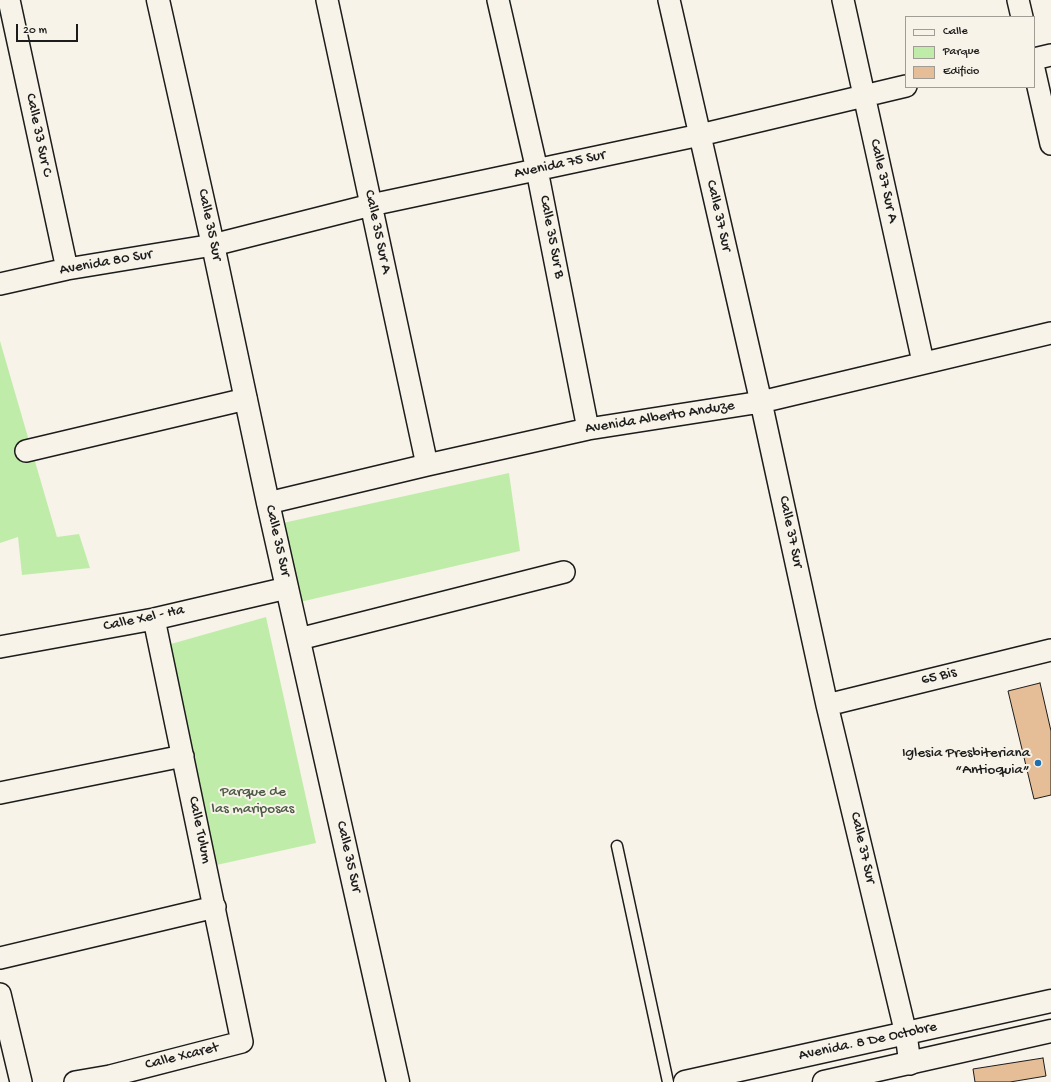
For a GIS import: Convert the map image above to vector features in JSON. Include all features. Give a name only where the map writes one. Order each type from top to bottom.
[{"type":"main road","name":"Calle 35 Sur","points":[[158,0],[213,245],[268,503],[398,1082]]},
{"type":"main road","name":"Avenida. 8 De Octobre","points":[[685,1082],[1051,1001]]},
{"type":"main road","name":"Avenida. 8 De Octobre","points":[[824,1082],[910,1064],[1051,1031]]},
{"type":"street","name":"Calle 33 Sur C","points":[[9,0],[67,269]]},
{"type":"street","name":"Calle 35 Sur A","points":[[327,0],[427,465]]},
{"type":"street","name":"Calle 35 Sur B","points":[[498,0],[537,170],[588,429]]},
{"type":"street","name":"Calle 37 Sur","points":[[669,0],[761,402],[827,705],[906,1034],[910,1064]]},
{"type":"street","name":"Calle 37 Sur A","points":[[843,0],[863,95],[924,362]]},
{"type":"street","points":[[1018,0],[1022,16]]},
{"type":"street","points":[[1035,59],[1051,55]]},
{"type":"street","points":[[1035,73],[1051,144]]},
{"type":"street","name":"Avenida 75 Sur","points":[[213,245],[372,206],[700,135],[905,86]]},
{"type":"street","name":"Avenida 80 Sur","points":[[0,284],[67,269],[213,245]]},
{"type":"street","name":"Avenida Alberto Anduze","points":[[268,503],[588,429],[761,402],[1051,333]]},
{"type":"street","points":[[26,451],[246,399]]},
{"type":"street","points":[[298,638],[564,572]]},
{"type":"street","name":"Calle Xel - Ha","points":[[0,647],[154,618],[287,588]]},
{"type":"street","name":"Calle Tulum","points":[[154,618],[242,1042]]},
{"type":"street","name":"65 Bis","points":[[827,705],[1051,650]]},
{"type":"street","points":[[0,793],[183,756]]},
{"type":"street","points":[[0,958],[215,907]]},
{"type":"street","points":[[0,994],[21,1082]]},
{"type":"street","name":"Calle Xcaret","points":[[76,1082],[110,1076],[242,1042]]},
{"type":"lane","points":[[617,846],[668,1082]]},
{"type":"green space","points":[[0,341],[57,537],[79,534],[90,568],[22,575],[18,537],[0,543]]},
{"type":"green space","points":[[509,473],[520,551],[300,602],[283,523]]},
{"type":"green space","name":"Parque de las mariposas","points":[[266,617],[316,843],[212,866],[171,644]]},
{"type":"building","name":"Iglesia Presbiteriana “Antioquia”","points":[[1040,683],[1051,731],[1051,795],[1034,799],[1008,691]]},
{"type":"building","points":[[1043,1058],[1046,1076],[1010,1082],[975,1082],[973,1069]]},
{"type":"place","name":"Iglesia Presbiteriana “Antioquia”","points":[[1038,763]]}]
